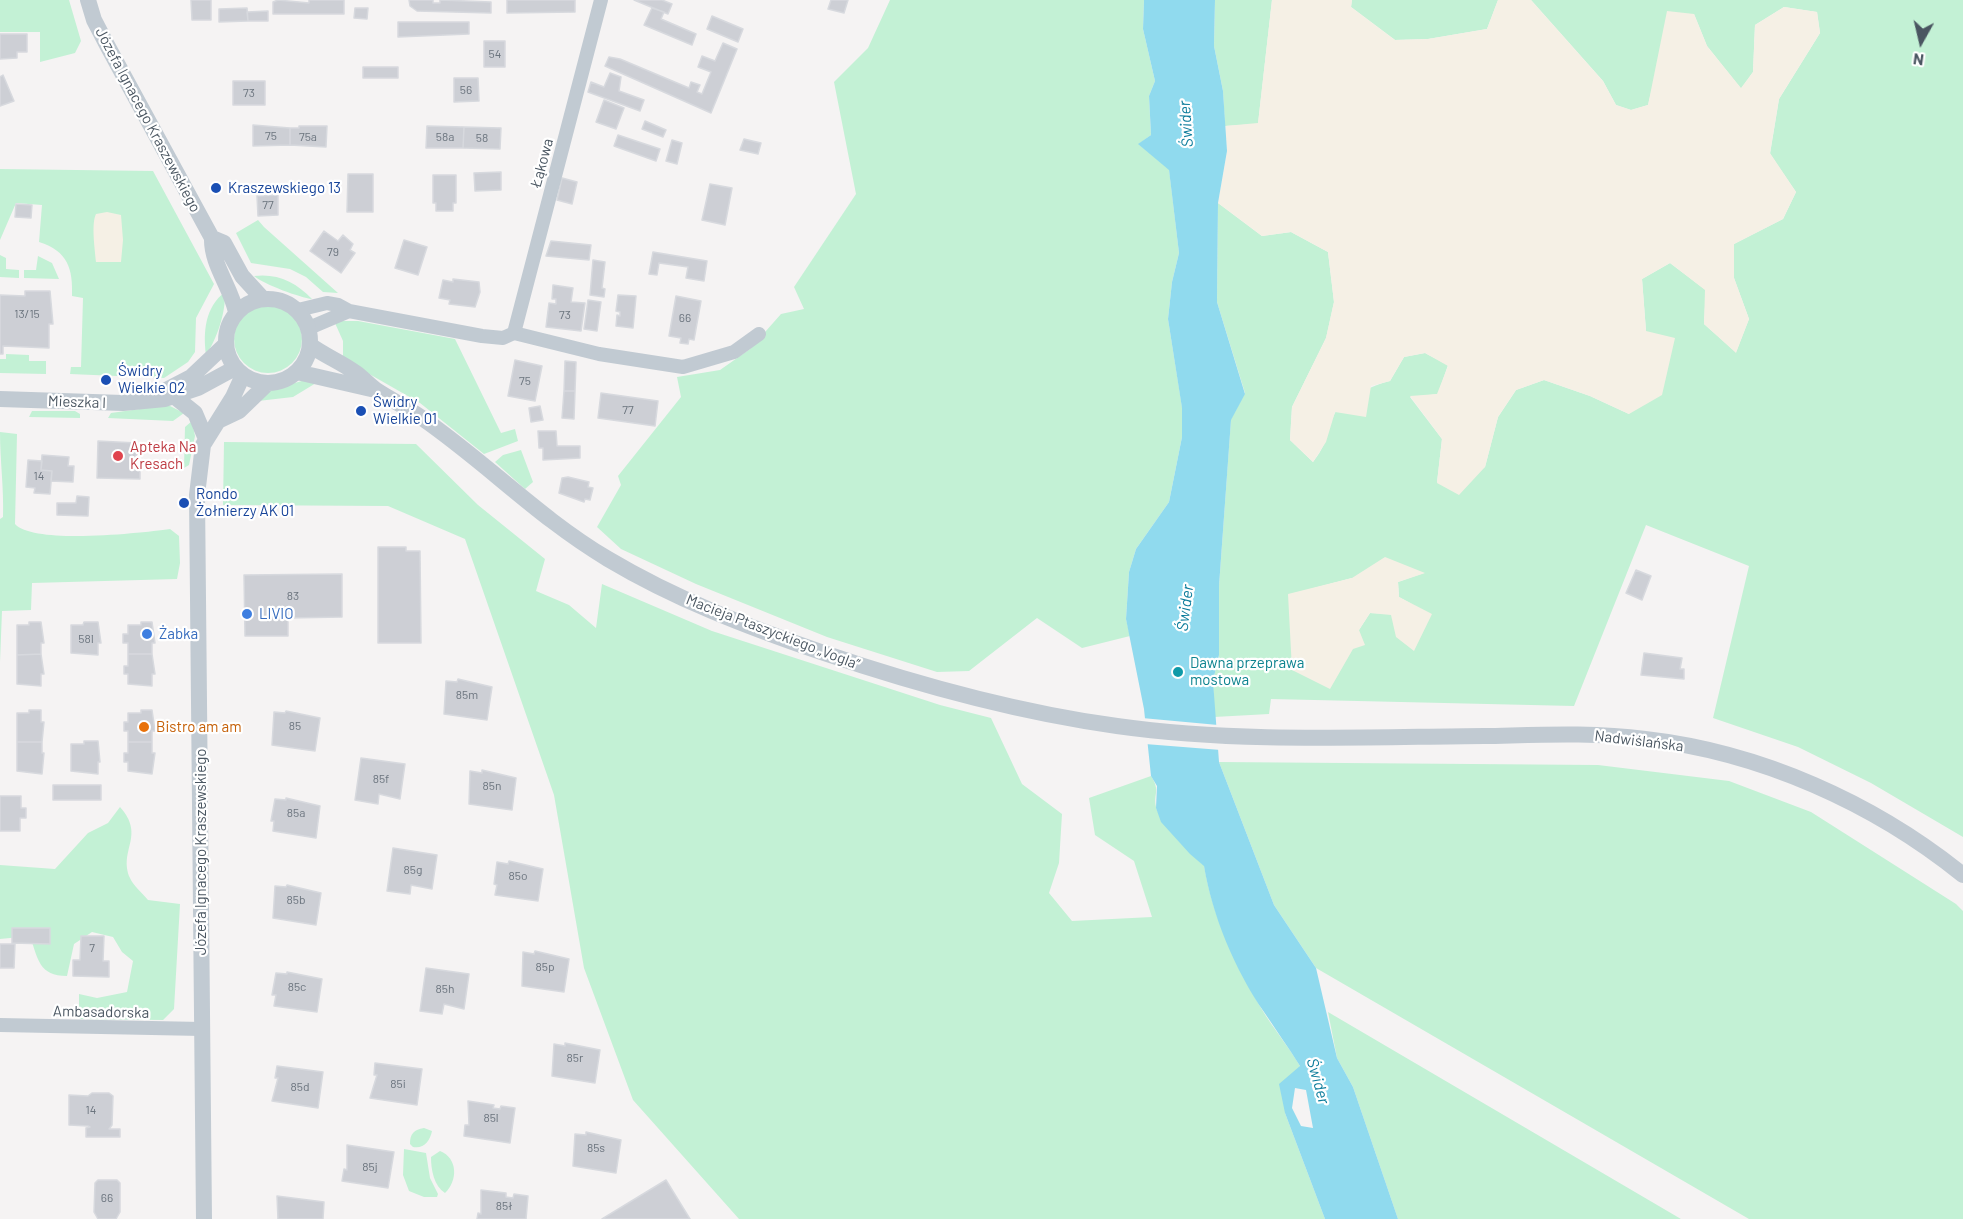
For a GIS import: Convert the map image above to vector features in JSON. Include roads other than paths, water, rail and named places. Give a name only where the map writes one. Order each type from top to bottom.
[{"type":"street","name":"Józefa Ignacego Kraszewskiego","points":[[88,0],[94,20],[106,45],[212,238],[211,251],[228,284],[236,312]]},
{"type":"street","name":"Łąkowa","points":[[514,333],[601,0]]},
{"type":"street","name":"Józefa Ignacego Kraszewskiego","points":[[212,238],[224,243],[242,276],[262,299]]},
{"type":"street","points":[[262,299],[279,299],[298,310],[310,336],[308,357],[297,372],[283,381],[268,383],[251,380],[239,371],[226,344],[227,329],[236,312],[247,303],[262,299]]},
{"type":"street","points":[[298,310],[327,303],[338,305],[349,311],[496,338],[514,333],[599,354],[683,367],[734,352],[759,334]]},
{"type":"street","points":[[310,336],[349,311]]},
{"type":"street","name":"Macieja Ptaszyckiego „Vogla”","points":[[310,336],[375,390],[423,418],[523,501],[570,534],[608,559],[692,603],[784,639],[923,685],[1049,716],[1120,727],[1213,736],[1283,737]]},
{"type":"street","name":"Mieszka I","points":[[154,398],[191,377],[226,344]]},
{"type":"street","name":"Józefa Ignacego Kraszewskiego","points":[[204,1219],[201,696],[196,495],[200,456],[206,439],[220,420],[239,371]]},
{"type":"street","name":"Mieszka I","points":[[0,399],[123,403],[175,397],[239,371]]},
{"type":"street","name":"Macieja Ptaszyckiego „Vogla”","points":[[297,372],[375,390]]},
{"type":"street","name":"Józefa Ignacego Kraszewskiego","points":[[220,420],[239,411],[268,383]]},
{"type":"street","points":[[175,397],[195,413],[206,439]]},
{"type":"street","name":"Nadwiślańska","points":[[1283,737],[1593,734],[1648,739],[1696,748],[1737,758],[1814,784],[1894,828],[1963,875]]},
{"type":"street","name":"Ambasadorska","points":[[0,1025],[202,1029]]},
{"type":"water","name":"Świder","points":[[1144,0],[1215,0],[1214,46],[1223,91],[1227,151],[1218,203],[1217,302],[1245,394],[1231,420],[1219,586],[1219,655],[1213,681],[1219,762],[1274,905],[1316,968],[1337,1058],[1353,1087],[1398,1219],[1325,1219],[1285,1113],[1279,1084],[1300,1066],[1253,996],[1234,960],[1219,923],[1204,866],[1161,822],[1156,808],[1157,786],[1151,776],[1144,709],[1126,619],[1129,572],[1136,549],[1169,502],[1182,437],[1182,408],[1168,319],[1172,282],[1179,253],[1169,170],[1138,144],[1151,135],[1149,96],[1155,81],[1143,29]],"holes":[[[1295,1088],[1306,1090],[1313,1128],[1301,1126],[1292,1108]]]},
{"type":"place","name":"Kraszewskiego 13","points":[[216,188]]},
{"type":"place","name":"Świdry Wielkie 02","points":[[106,380]]},
{"type":"place","name":"Świdry Wielkie 01","points":[[361,411]]},
{"type":"place","name":"Apteka Na Kresach","points":[[118,456]]},
{"type":"place","name":"Rondo Żołnierzy AK 01","points":[[184,503]]},
{"type":"place","name":"LIVIO","points":[[247,614]]},
{"type":"place","name":"Żabka","points":[[147,634]]},
{"type":"place","name":"Dawna przeprawa mostowa","points":[[1178,672]]},
{"type":"place","name":"Bistro am am","points":[[144,727]]}]
